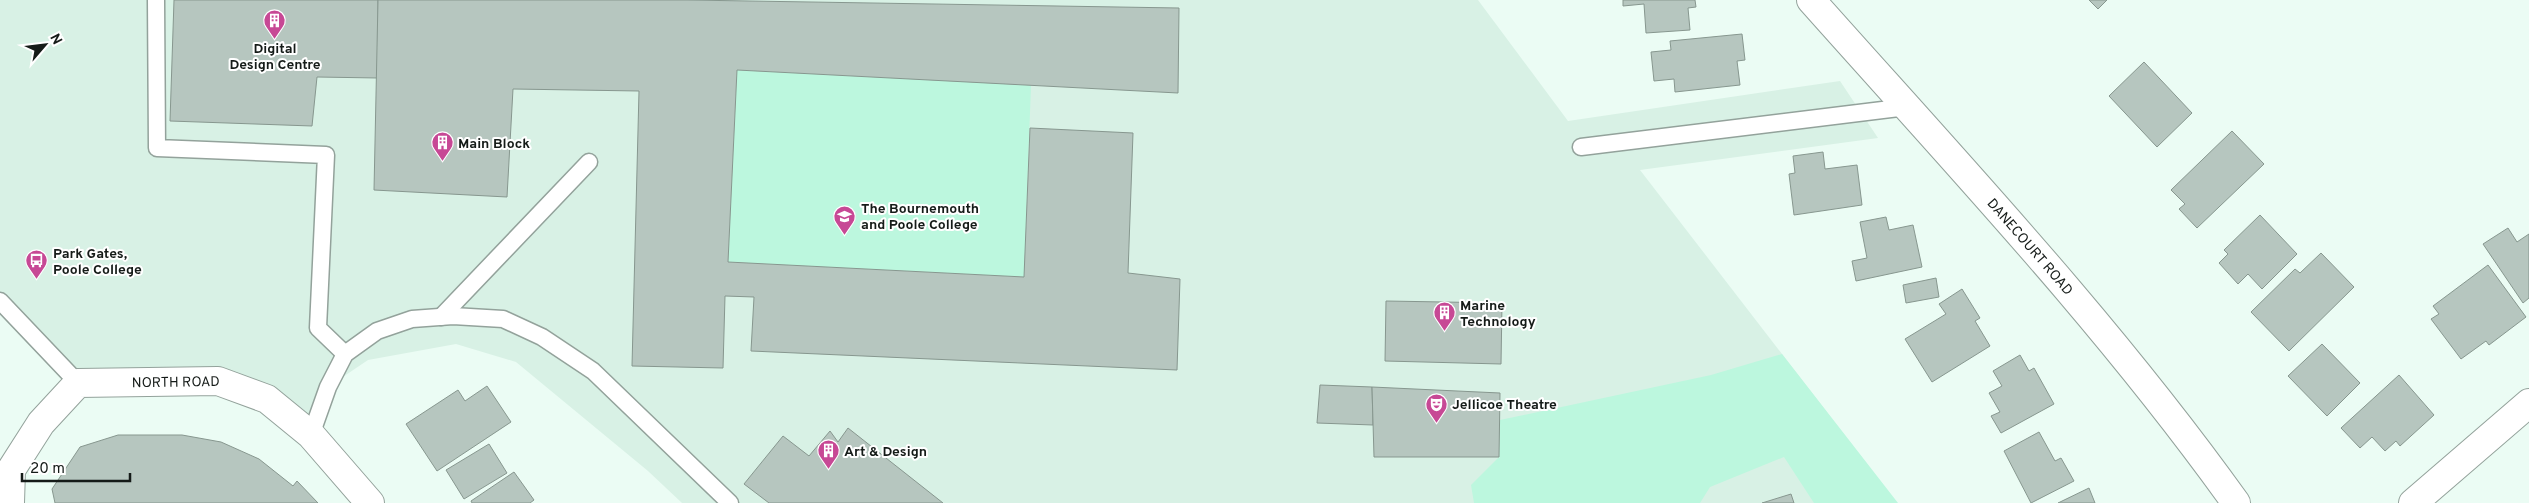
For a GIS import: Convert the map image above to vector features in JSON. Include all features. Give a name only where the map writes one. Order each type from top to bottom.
[{"type":"street","name":"DANECOURT ROAD","points":[[1811,0],[2041,258],[2180,425],[2236,503]]},
{"type":"street","name":"NORTH ROAD","points":[[78,383],[218,381],[267,399],[310,434],[370,503]]},
{"type":"street","points":[[10,503],[11,470],[41,423],[78,383]]},
{"type":"street","points":[[2413,503],[2529,403]]},
{"type":"lane","points":[[156,0],[157,148],[326,155],[318,328],[346,354]]},
{"type":"lane","points":[[1581,148],[1907,108]]},
{"type":"lane","points":[[441,317],[589,162]]},
{"type":"lane","points":[[0,301],[78,383]]},
{"type":"lane","points":[[310,434],[328,388],[346,354],[376,331],[412,319],[441,317],[503,319],[542,337],[593,371],[730,503]]},
{"type":"shaded area","name":"The Bournemouth and Poole College","points":[[0,0],[1478,0],[1568,121],[1840,81],[1878,138],[1640,170],[1897,503],[682,503],[648,471],[516,362],[456,344],[368,360],[328,387],[311,435],[267,399],[78,383],[0,301]]},
{"type":"green space","points":[[737,70],[1031,85],[1024,277],[728,262]]},
{"type":"green space","points":[[1782,354],[1898,503],[1814,503],[1784,457],[1710,487],[1700,503],[1474,503],[1471,485],[1499,457],[1500,420],[1711,375]]},
{"type":"building","name":"Digital Design Centre","points":[[174,0],[378,0],[378,78],[317,77],[312,126],[170,121]]},
{"type":"building","name":"Main Block","points":[[378,0],[688,0],[1179,8],[1178,93],[737,70],[728,262],[1024,277],[1030,128],[1133,133],[1128,273],[1180,279],[1177,370],[751,351],[754,297],[725,296],[723,368],[632,366],[639,91],[513,89],[507,197],[374,190]]},
{"type":"building","points":[[1623,0],[1695,0],[1696,7],[1688,8],[1690,30],[1646,33],[1644,4],[1623,6]]},
{"type":"building","points":[[2089,0],[2107,0],[2098,9]]},
{"type":"building","points":[[1742,34],[1745,60],[1737,61],[1740,85],[1675,92],[1674,79],[1654,81],[1651,52],[1671,50],[1670,41]]},
{"type":"building","points":[[2144,62],[2192,113],[2157,147],[2109,96]]},
{"type":"building","points":[[2232,131],[2264,164],[2197,228],[2179,209],[2185,204],[2171,190]]},
{"type":"building","points":[[1823,152],[1825,169],[1857,165],[1862,205],[1794,215],[1789,174],[1795,173],[1793,156]]},
{"type":"building","points":[[2260,215],[2297,254],[2262,289],[2248,274],[2238,284],[2219,263],[2228,254],[2224,250]]},
{"type":"building","points":[[1886,217],[1889,230],[1913,225],[1922,267],[1856,281],[1852,261],[1867,258],[1860,222]]},
{"type":"building","points":[[2508,228],[2517,242],[2529,234],[2529,298],[2523,303],[2483,244]]},
{"type":"building","points":[[2321,253],[2354,287],[2289,351],[2251,312],[2295,269],[2300,273]]},
{"type":"building","points":[[2488,265],[2526,317],[2489,345],[2486,341],[2461,359],[2431,319],[2439,314],[2433,306]]},
{"type":"building","points":[[1936,278],[1939,297],[1906,303],[1903,285]]},
{"type":"building","points":[[1962,289],[1980,318],[1975,321],[1990,346],[1932,382],[1905,339],[1946,314],[1939,304]]},
{"type":"building","name":"Marine Technology","points":[[1386,301],[1502,303],[1501,364],[1385,361]]},
{"type":"building","points":[[2322,344],[2360,383],[2327,416],[2288,376]]},
{"type":"building","points":[[2020,355],[2029,371],[2034,368],[2054,404],[2001,433],[1991,416],[2000,412],[1989,393],[2002,386],[1993,371]]},
{"type":"building","points":[[2399,375],[2434,415],[2400,446],[2396,441],[2385,451],[2372,437],[2360,448],[2341,428]]},
{"type":"building","points":[[1320,385],[1372,387],[1373,425],[1317,423]]},
{"type":"building","points":[[487,386],[511,422],[437,471],[406,424],[458,390],[465,401]]},
{"type":"building","name":"Jellicoe Theatre","points":[[1372,387],[1500,393],[1499,457],[1374,457]]},
{"type":"building","name":"Art & Design","points":[[848,428],[943,503],[769,503],[744,484],[783,436],[809,456],[830,431],[838,442]]},
{"type":"building","points":[[2039,432],[2055,461],[2061,458],[2074,481],[2031,503],[2004,451]]},
{"type":"building","points":[[118,435],[182,435],[221,442],[259,459],[293,486],[297,481],[318,503],[55,503],[52,489],[80,447]]},
{"type":"building","points":[[489,444],[507,473],[464,499],[446,470]]},
{"type":"building","points":[[514,472],[534,500],[530,503],[472,503],[471,501]]},
{"type":"building","points":[[2089,488],[2095,503],[2058,503]]},
{"type":"building","points":[[1791,494],[1794,503],[1762,503]]},
{"type":"place","name":"Digital Design Centre","points":[[275,39]]},
{"type":"place","name":"Main Block","points":[[442,162]]},
{"type":"place","name":"The Bournemouth and Poole College","points":[[845,235]]},
{"type":"place","name":"Park Gates, Poole College","points":[[37,280]]},
{"type":"place","name":"Marine Technology","points":[[1444,332]]},
{"type":"place","name":"Jellicoe Theatre","points":[[1436,423]]},
{"type":"place","name":"Art & Design","points":[[828,470]]}]
